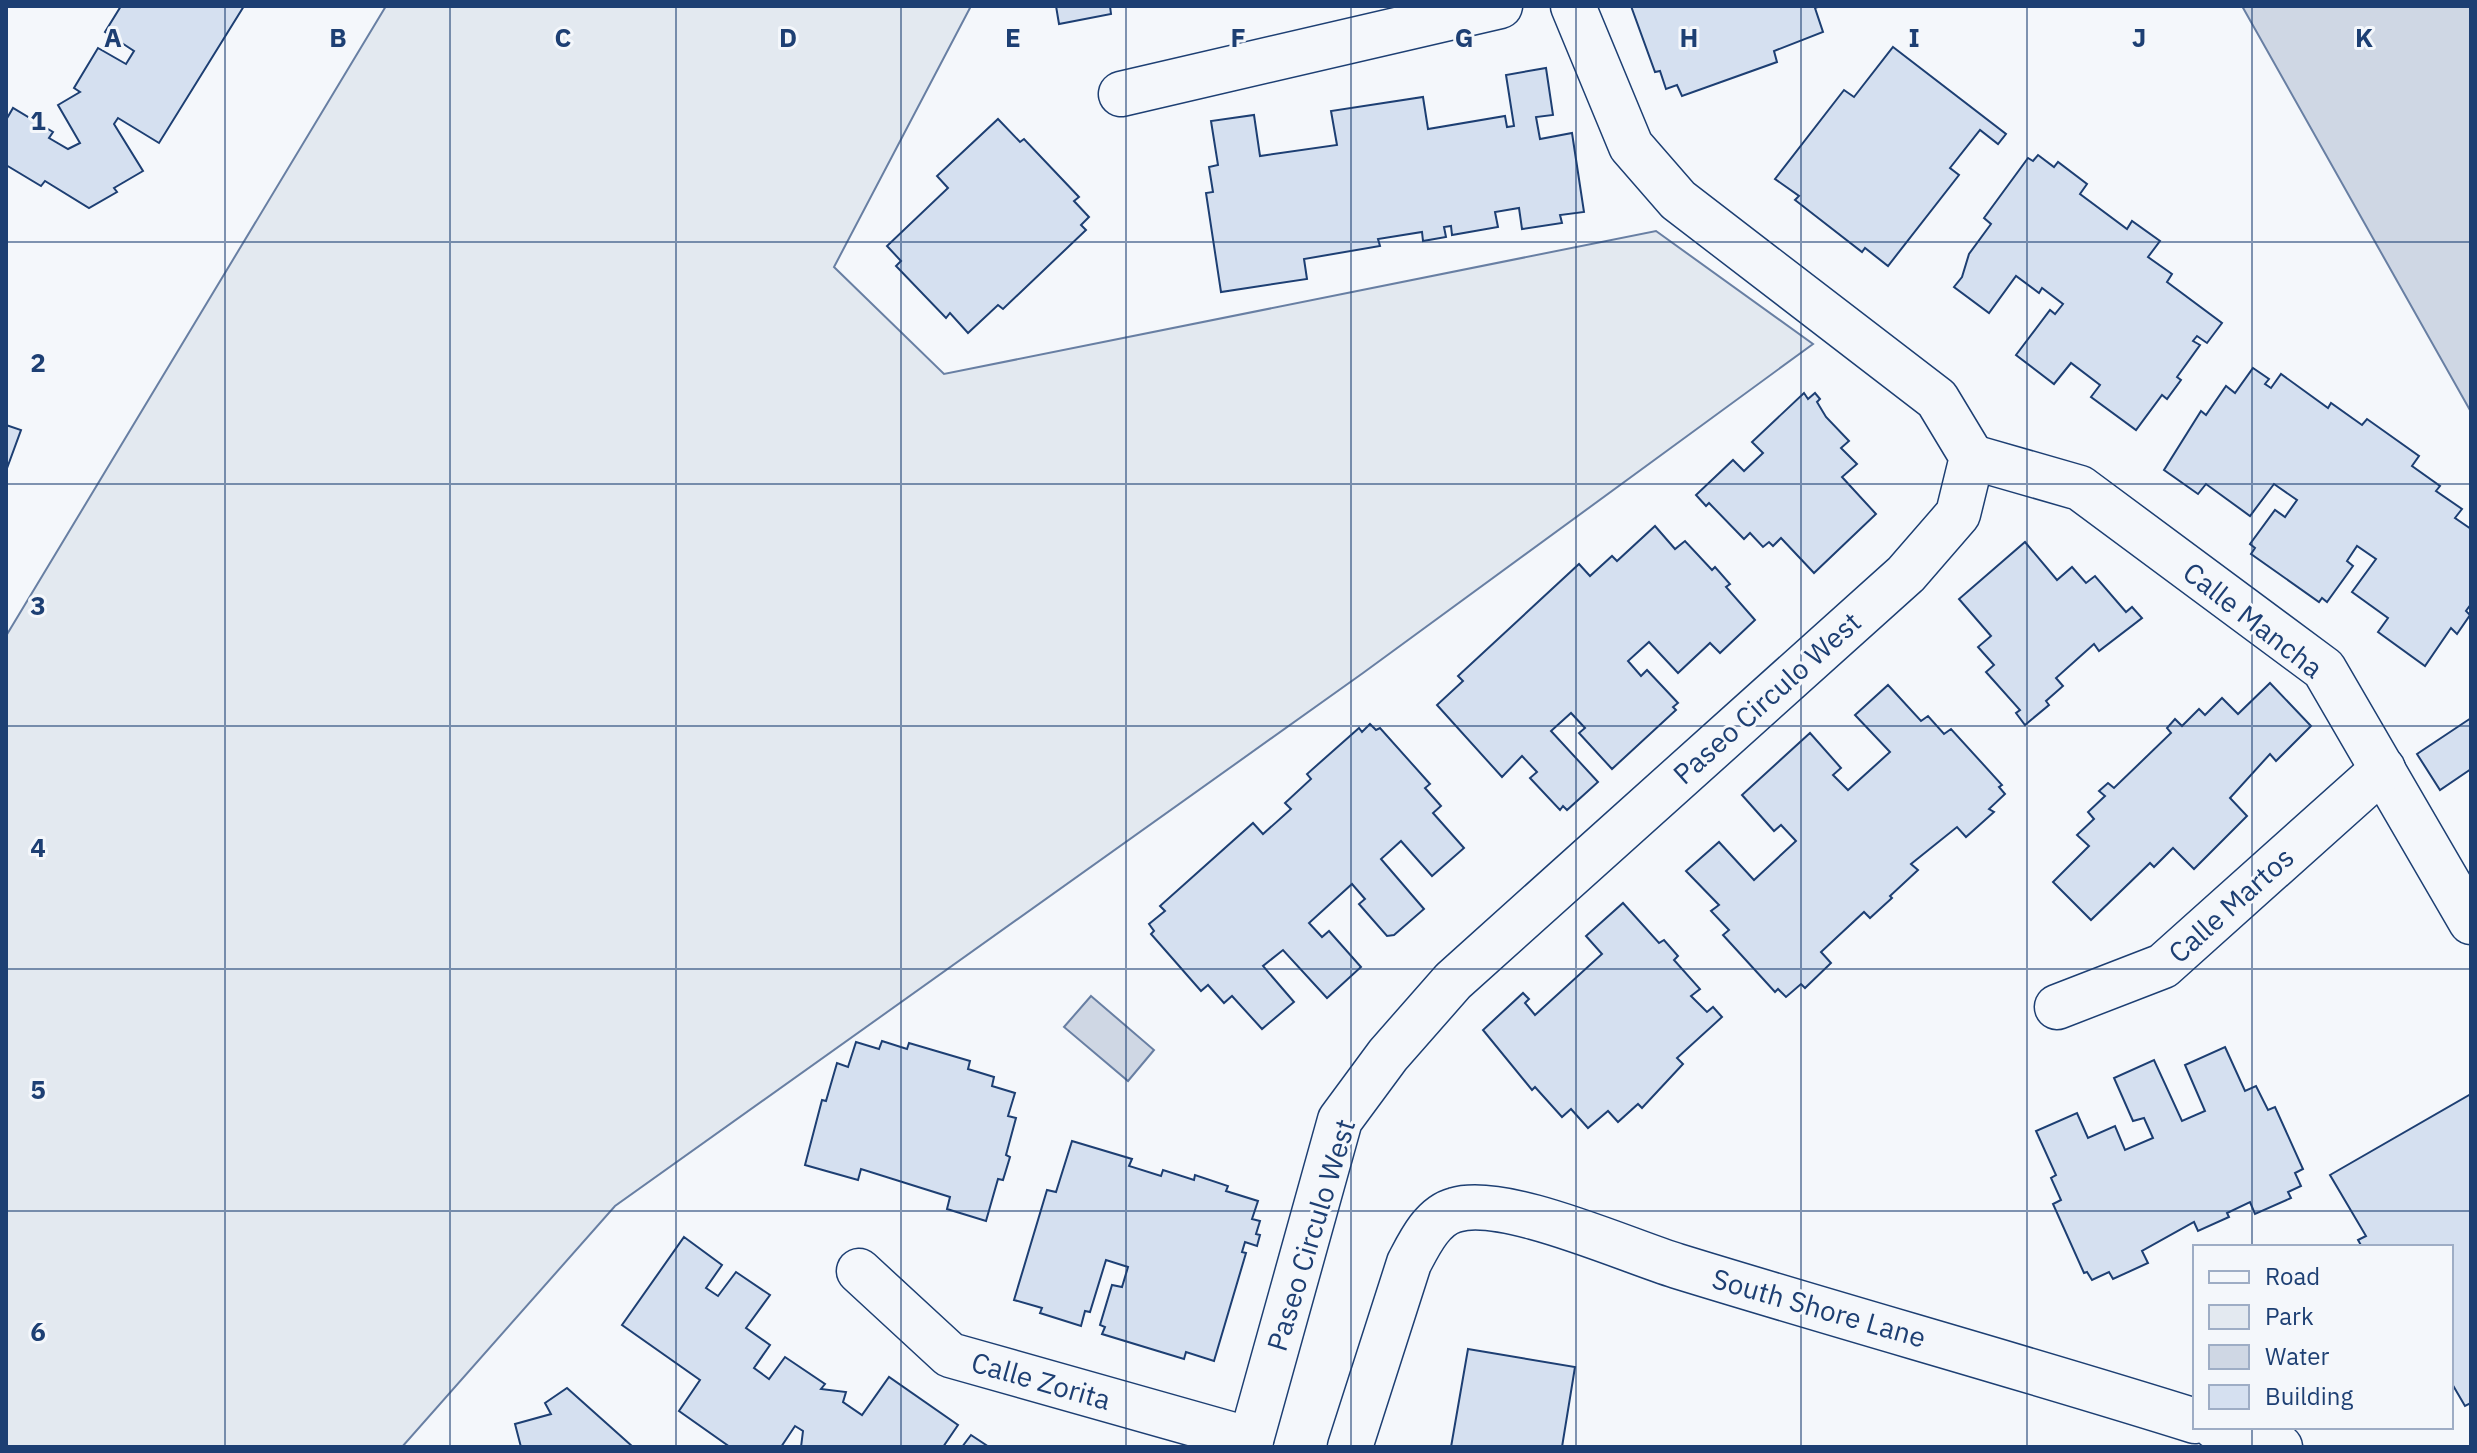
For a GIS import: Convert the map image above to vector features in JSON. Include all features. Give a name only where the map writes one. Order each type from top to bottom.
[{"type":"street","points":[[1121,94],[1500,6]]},
{"type":"street","points":[[1573,6],[1631,146],[1669,189],[1937,399],[1972,457]]},
{"type":"street","name":"Calle Mancha","points":[[1972,457],[2080,488],[2324,669],[2471,922]]},
{"type":"street","name":"Paseo Circulo West","points":[[1250,1443],[1340,1120],[1388,1055],[1453,981],[1906,574],[1958,514],[1972,457]]},
{"type":"street","name":"Calle Martos","points":[[2057,1007],[2163,966],[2383,769]]},
{"type":"street","name":"South Shore Lane","points":[[1350,1447],[1409,1263],[1424,1235],[1455,1210],[1486,1207],[1525,1215],[1675,1265],[2193,1420]]},
{"type":"street","name":"Calle Zorita","points":[[859,1271],[950,1355],[1250,1443]]},
{"type":"street","points":[[2220,1429],[2264,1445]]},
{"type":"green space","points":[[386,6],[971,6],[834,267],[944,374],[1656,231],[1813,344],[1363,673],[615,1206],[402,1447],[6,1447],[6,636]]},
{"type":"water","points":[[2242,6],[2471,6],[2471,412]]},
{"type":"water","points":[[1091,996],[1154,1050],[1128,1081],[1064,1027]]},
{"type":"building","points":[[121,6],[244,6],[159,143],[118,118],[114,124],[143,171],[114,188],[117,192],[89,208],[45,181],[41,186],[6,165],[6,120],[13,108],[53,132],[49,138],[68,149],[80,143],[58,105],[80,92],[74,88],[98,48],[126,64],[134,51],[105,32]]},
{"type":"building","points":[[1056,6],[1110,6],[1111,14],[1059,24]]},
{"type":"building","points":[[1631,6],[1820,6],[1815,8],[1823,32],[1774,51],[1777,62],[1682,96],[1677,85],[1666,89],[1660,71],[1655,72]]},
{"type":"building","points":[[1893,47],[2006,134],[1998,144],[1980,130],[1950,168],[1959,175],[1888,266],[1865,248],[1862,252],[1795,200],[1799,196],[1775,179],[1844,90],[1854,97]]},
{"type":"building","points":[[1546,68],[1553,115],[1536,117],[1540,139],[1572,133],[1584,212],[1560,215],[1562,223],[1522,229],[1519,208],[1495,212],[1498,227],[1452,235],[1451,226],[1444,227],[1446,237],[1423,241],[1422,232],[1378,239],[1380,246],[1304,259],[1307,279],[1221,292],[1206,193],[1213,192],[1209,167],[1218,165],[1211,121],[1254,115],[1260,156],[1337,145],[1331,111],[1423,97],[1428,129],[1505,116],[1507,127],[1514,126],[1506,75]]},
{"type":"building","points":[[998,119],[1020,142],[1024,139],[1079,197],[1074,201],[1089,217],[1081,225],[1086,230],[1003,309],[998,305],[968,333],[950,313],[946,318],[896,266],[901,261],[887,246],[948,188],[937,176]]},
{"type":"building","points":[[2038,155],[2054,167],[2058,162],[2087,184],[2080,194],[2127,229],[2132,221],[2160,241],[2148,257],[2172,274],[2167,282],[2222,323],[2207,343],[2197,336],[2193,341],[2200,345],[2177,377],[2181,380],[2167,399],[2162,395],[2136,430],[2091,397],[2100,385],[2071,363],[2054,384],[2016,355],[2050,310],[2055,314],[2063,304],[2042,288],[2039,293],[2016,276],[1989,313],[1954,287],[1962,277],[1969,254],[1991,224],[1984,218],[2028,158],[2033,161]]},
{"type":"building","points":[[2253,368],[2269,379],[2265,384],[2271,388],[2281,374],[2328,408],[2331,403],[2362,425],[2367,419],[2419,456],[2412,466],[2440,486],[2436,491],[2462,509],[2455,518],[2471,529],[2471,604],[2466,611],[2470,615],[2457,634],[2451,628],[2425,666],[2378,632],[2388,618],[2352,592],[2376,559],[2357,546],[2347,561],[2353,566],[2327,602],[2322,598],[2319,602],[2251,554],[2255,548],[2250,544],[2275,510],[2285,517],[2297,500],[2274,484],[2250,516],[2206,484],[2198,494],[2164,470],[2201,411],[2206,415],[2226,386],[2235,393]]},
{"type":"building","points":[[1804,393],[1808,399],[1815,393],[1826,417],[1849,441],[1841,448],[1857,464],[1842,477],[1876,514],[1814,573],[1781,538],[1773,546],[1769,542],[1763,547],[1750,533],[1744,539],[1709,503],[1706,506],[1696,495],[1733,460],[1744,471],[1763,453],[1752,442]]},
{"type":"building","points":[[6,425],[21,430],[6,471]]},
{"type":"building","points":[[1655,526],[1675,549],[1685,541],[1712,570],[1715,567],[1730,584],[1726,587],[1755,620],[1720,653],[1710,643],[1678,673],[1649,642],[1628,661],[1641,676],[1647,670],[1678,703],[1673,707],[1676,710],[1612,769],[1579,733],[1585,728],[1571,713],[1551,731],[1598,782],[1567,810],[1563,806],[1560,810],[1530,778],[1537,772],[1522,756],[1502,777],[1437,705],[1463,681],[1458,676],[1579,564],[1590,576],[1612,556],[1617,561]]},
{"type":"building","points":[[2025,542],[2057,580],[2072,567],[2086,583],[2095,576],[2126,612],[2132,607],[2142,618],[2099,651],[2094,644],[2056,678],[2063,686],[2046,701],[2049,705],[2025,725],[2016,713],[2020,710],[1986,672],[1994,665],[1978,647],[1991,636],[1959,599]]},
{"type":"building","points":[[2270,683],[2311,726],[2276,761],[2270,754],[2230,798],[2247,816],[2194,869],[2173,848],[2154,867],[2150,863],[2091,920],[2053,882],[2089,846],[2077,835],[2094,819],[2088,812],[2105,796],[2099,791],[2108,783],[2114,788],[2171,733],[2167,728],[2175,719],[2182,726],[2199,709],[2205,715],[2222,698],[2238,714]]},
{"type":"building","points":[[1888,685],[1921,721],[1928,716],[1944,734],[1951,729],[2002,785],[1999,787],[2005,794],[1989,809],[1994,812],[1966,837],[1957,827],[1911,864],[1918,870],[1890,896],[1892,898],[1870,918],[1864,912],[1821,952],[1831,963],[1805,988],[1801,984],[1786,997],[1778,989],[1775,992],[1723,935],[1729,930],[1711,911],[1719,905],[1686,871],[1719,842],[1754,880],[1796,841],[1781,825],[1774,831],[1742,795],[1810,733],[1841,768],[1833,775],[1848,790],[1890,752],[1855,715]]},
{"type":"building","points":[[2471,718],[2471,769],[2440,790],[2417,754]]},
{"type":"building","points":[[1370,724],[1376,730],[1380,728],[1430,784],[1425,788],[1441,806],[1433,813],[1464,848],[1432,876],[1401,841],[1381,859],[1424,909],[1394,935],[1387,936],[1359,904],[1365,899],[1352,884],[1309,923],[1322,937],[1329,931],[1361,967],[1327,998],[1283,950],[1263,966],[1294,1002],[1262,1029],[1232,996],[1224,1003],[1208,985],[1201,991],[1151,934],[1154,931],[1149,924],[1165,911],[1160,906],[1253,823],[1263,834],[1291,809],[1285,803],[1311,779],[1307,774],[1359,728],[1362,732]]},
{"type":"building","points":[[1623,903],[1659,943],[1664,940],[1678,956],[1674,960],[1700,989],[1691,996],[1707,1012],[1713,1007],[1722,1017],[1677,1058],[1683,1064],[1642,1108],[1638,1104],[1618,1122],[1608,1111],[1588,1128],[1571,1109],[1562,1117],[1535,1087],[1532,1090],[1483,1030],[1523,993],[1529,999],[1525,1003],[1535,1015],[1602,954],[1586,936]]},
{"type":"building","points":[[882,1041],[907,1049],[909,1043],[970,1061],[968,1069],[994,1077],[992,1086],[1015,1093],[1008,1116],[1016,1118],[1006,1155],[1010,1157],[1003,1180],[998,1179],[986,1221],[947,1209],[950,1197],[861,1169],[858,1180],[805,1165],[822,1100],[826,1101],[837,1063],[848,1067],[856,1042],[879,1049]]},
{"type":"building","points":[[2225,1047],[2245,1091],[2256,1086],[2268,1110],[2275,1107],[2303,1169],[2295,1173],[2301,1186],[2288,1192],[2291,1198],[2255,1214],[2250,1202],[2227,1213],[2229,1217],[2198,1231],[2194,1222],[2142,1251],[2148,1263],[2113,1279],[2109,1272],[2092,1280],[2087,1272],[2084,1273],[2053,1204],[2061,1200],[2051,1178],[2056,1175],[2036,1131],[2077,1113],[2088,1138],[2115,1126],[2125,1150],[2153,1138],[2144,1118],[2133,1121],[2114,1078],[2154,1060],[2182,1121],[2205,1111],[2185,1065]]},
{"type":"building","points":[[2471,1094],[2471,1403],[2465,1406],[2453,1385],[2453,1245],[2361,1245],[2358,1240],[2366,1236],[2330,1175]]},
{"type":"building","points":[[1072,1141],[1132,1159],[1129,1166],[1161,1176],[1163,1170],[1194,1180],[1195,1175],[1228,1186],[1226,1191],[1258,1201],[1252,1219],[1260,1221],[1256,1234],[1260,1235],[1257,1246],[1245,1242],[1242,1252],[1246,1253],[1214,1361],[1186,1352],[1184,1359],[1102,1334],[1105,1327],[1100,1325],[1112,1285],[1122,1287],[1128,1267],[1106,1260],[1090,1312],[1085,1311],[1081,1326],[1040,1313],[1042,1308],[1014,1300],[1047,1190],[1056,1192]]},
{"type":"building","points":[[684,1237],[722,1265],[706,1288],[718,1296],[736,1272],[770,1295],[746,1328],[770,1345],[754,1368],[769,1379],[785,1357],[825,1384],[821,1389],[846,1392],[843,1402],[862,1415],[889,1377],[958,1425],[943,1447],[801,1447],[803,1431],[795,1426],[781,1447],[730,1447],[679,1411],[700,1380],[622,1325]]},
{"type":"building","points":[[1468,1349],[1575,1367],[1562,1447],[1451,1447]]},
{"type":"building","points":[[567,1388],[633,1447],[521,1447],[515,1424],[551,1414],[545,1403]]},
{"type":"building","points":[[971,1435],[989,1447],[962,1447]]}]
